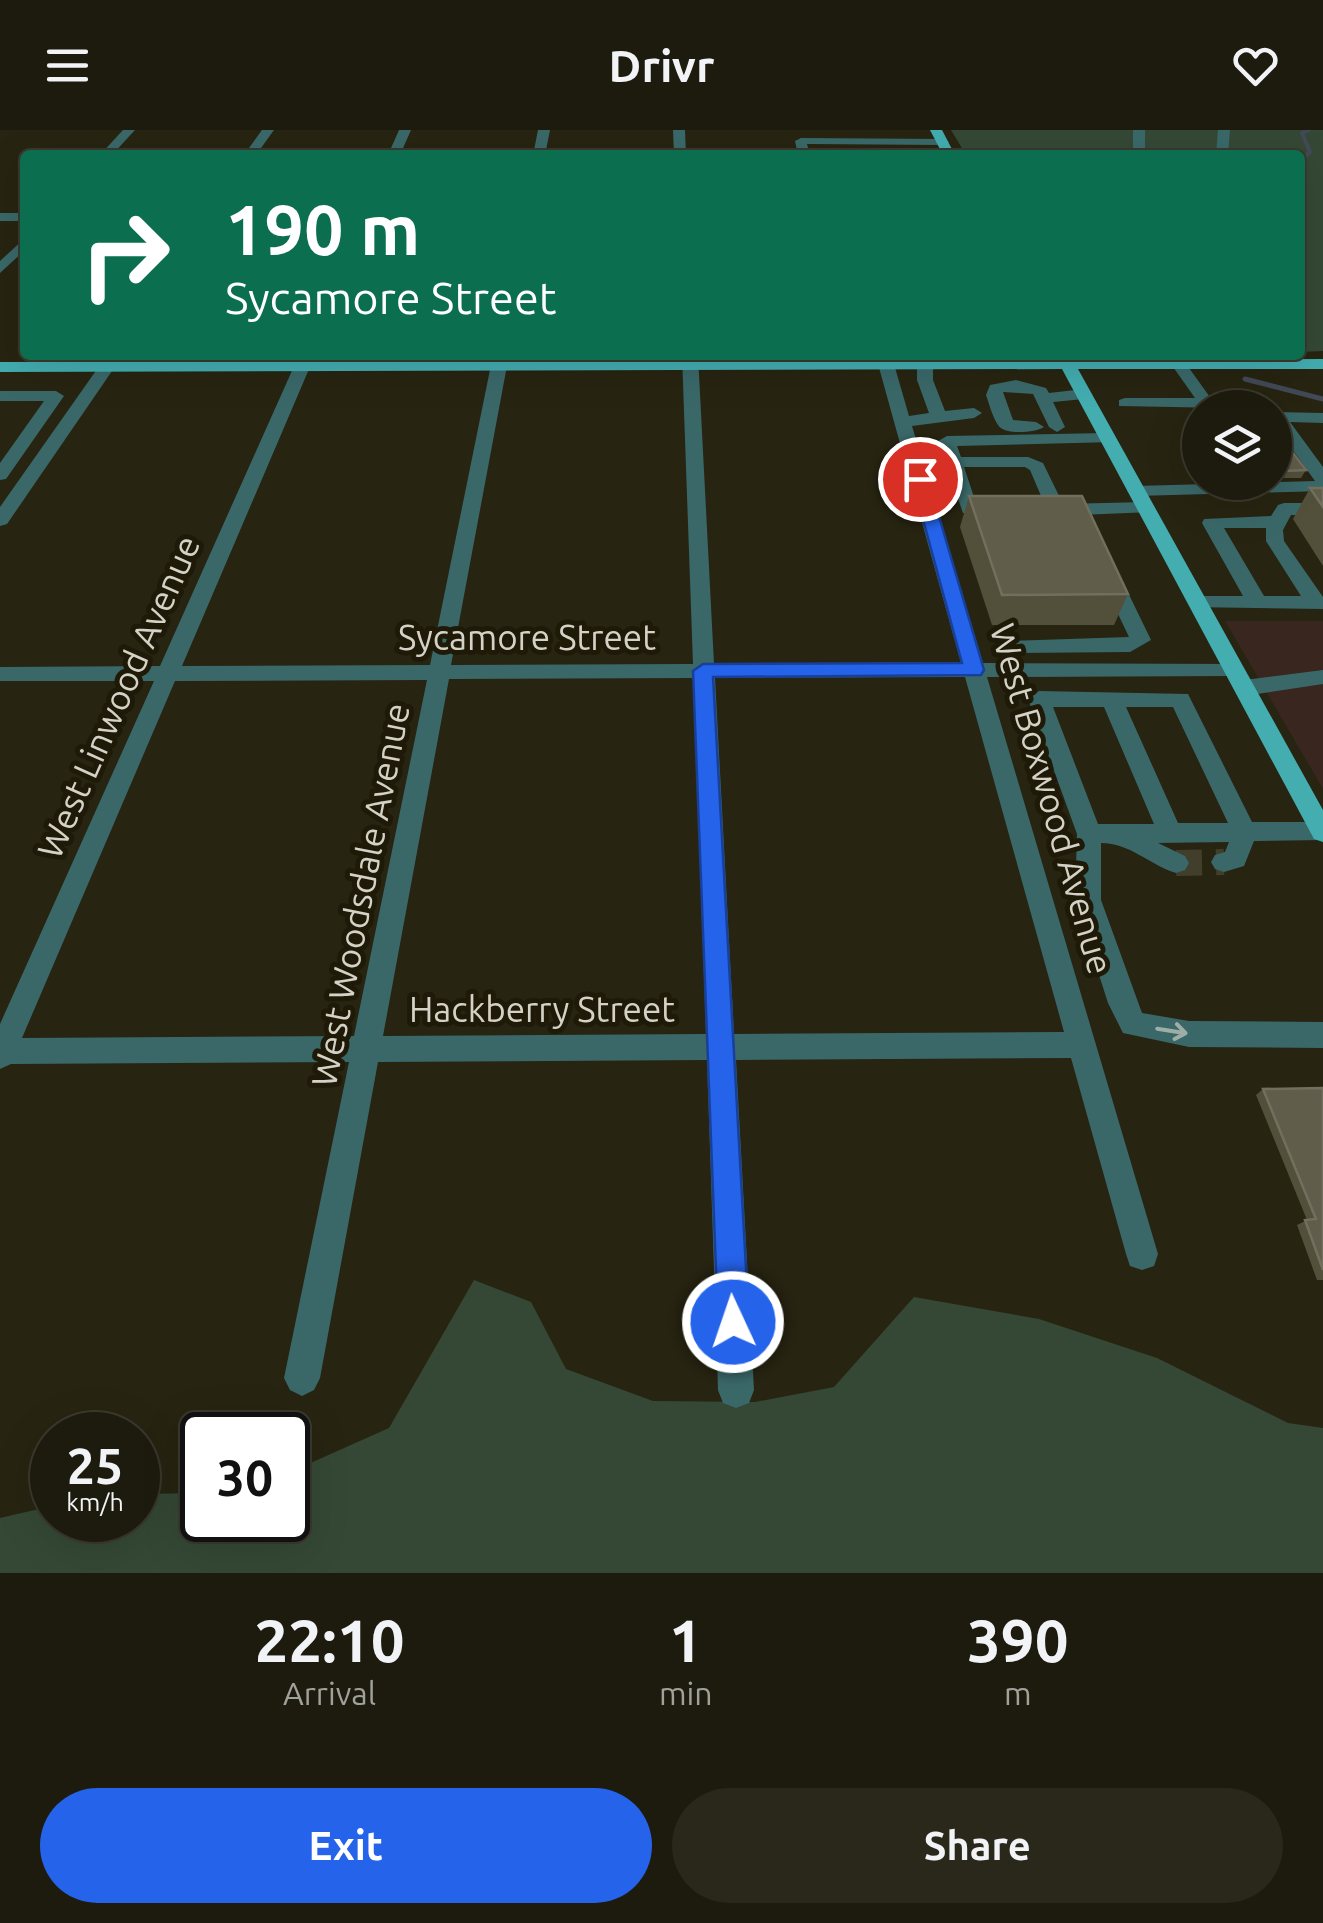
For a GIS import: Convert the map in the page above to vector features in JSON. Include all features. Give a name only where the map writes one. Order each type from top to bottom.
[{"type":"main road","points":[[936,130],[947,150]]},
{"type":"main road","points":[[0,367],[111,361],[500,360],[1323,364]]},
{"type":"main road","points":[[1064,360],[1323,832]]},
{"type":"street","points":[[111,150],[129,130]]},
{"type":"street","points":[[792,132],[942,142]]},
{"type":"street","points":[[803,150],[801,141],[825,136]]},
{"type":"street","points":[[0,269],[20,247]]},
{"type":"street","name":"West Woodsdale Avenue","points":[[302,1378],[500,360]]},
{"type":"street","points":[[690,360],[736,1390]]},
{"type":"street","points":[[925,360],[925,380],[938,414]]},
{"type":"street","points":[[0,520],[111,361]]},
{"type":"street","name":"West Linwood Avenue","points":[[1,1053],[305,361]]},
{"type":"street","points":[[999,361],[994,395],[1008,425],[1104,432]]},
{"type":"street","name":"West Boxwood Avenue","points":[[886,364],[1142,1254]]},
{"type":"street","points":[[1179,364],[1199,390]]},
{"type":"street","points":[[996,388],[1030,386],[1044,398],[1058,426]]},
{"type":"street","points":[[1044,398],[1084,394]]},
{"type":"street","points":[[0,396],[86,396]]},
{"type":"street","points":[[0,475],[56,396]]},
{"type":"street","points":[[1125,403],[1182,404]]},
{"type":"street","points":[[903,422],[930,419],[938,414],[974,413]]},
{"type":"street","points":[[1295,451],[1295,415],[1323,418]]},
{"type":"street","points":[[929,508],[978,509],[947,442],[1104,432]]},
{"type":"street","points":[[0,444],[51,444]]},
{"type":"street","points":[[954,462],[1028,462],[1037,466],[1047,510],[1085,517],[1141,499],[1182,494]]},
{"type":"street","points":[[1317,596],[1275,541],[1275,526],[1284,510],[1323,509]]},
{"type":"street","points":[[1257,602],[1211,522],[1298,530]]},
{"type":"street","points":[[1100,552],[1170,698]]},
{"type":"street","points":[[1197,602],[1317,596]]},
{"type":"street","points":[[1011,648],[1130,645],[1141,640]]},
{"type":"street","points":[[1037,647],[1046,670]]},
{"type":"street","name":"Sycamore Street","points":[[0,674],[1157,669],[1238,678],[1323,678]]},
{"type":"street","points":[[1224,862],[1235,859],[1245,832],[1180,698],[1039,699],[1089,834],[1088,900],[1122,1004],[1133,1024],[1189,1034],[1323,1035]]},
{"type":"street","points":[[1112,699],[1170,833]]},
{"type":"street","points":[[1089,834],[1323,832]]},
{"type":"street","points":[[1129,834],[1154,854],[1176,863]]},
{"type":"street","name":"Hackberry Street","points":[[1,1053],[1082,1045]]},
{"type":"shaded area","points":[[1225,621],[1323,621],[1323,789]]},
{"type":"green space","points":[[951,130],[1323,130],[1323,351],[1305,352],[1305,150],[963,150]]},
{"type":"green space","points":[[474,1280],[531,1302],[566,1369],[653,1401],[755,1402],[834,1387],[914,1297],[1039,1319],[1157,1358],[1288,1423],[1323,1428],[1323,1573],[0,1573],[0,1518],[30,1511],[30,1542],[160,1542],[160,1494],[180,1493],[180,1542],[310,1542],[310,1463],[389,1428]]},
{"type":"building","points":[[1293,453],[1306,470],[1292,471]]},
{"type":"building","points":[[1310,488],[1323,488],[1323,507]]},
{"type":"building","points":[[969,496],[1082,496],[1128,594],[1002,595]]},
{"type":"building","points":[[1323,1088],[1323,1270],[1305,1220],[1316,1219],[1263,1089]]},
{"type":"waterway","points":[[1305,157],[1310,152],[1302,133],[1309,130]]},
{"type":"waterway","points":[[1245,379],[1323,399]]},
{"type":"tunnel","points":[[1176,863],[1224,862]]},
{"type":"route","points":[[733,1322],[703,671],[974,670],[920,479]]}]
